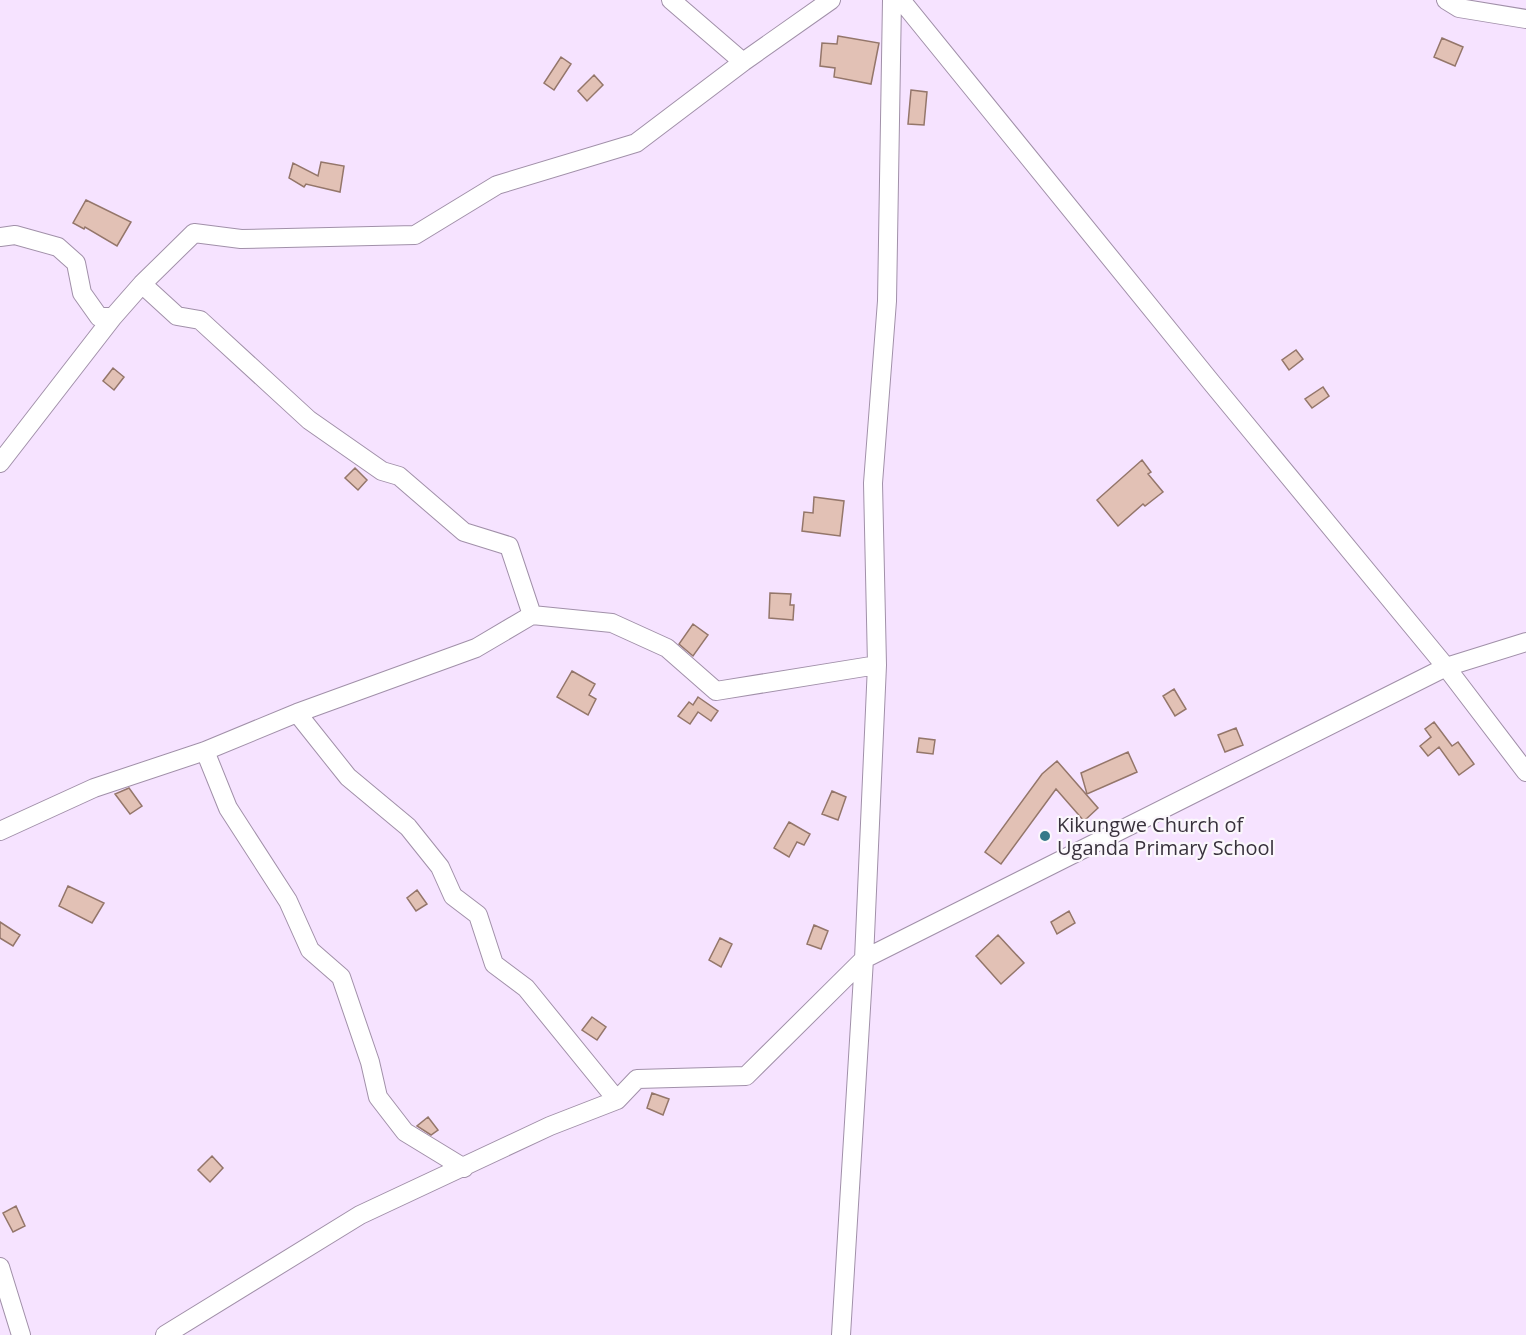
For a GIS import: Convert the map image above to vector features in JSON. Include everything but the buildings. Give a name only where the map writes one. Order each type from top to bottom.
[{"type":"street","points":[[671,0],[742,62]]},
{"type":"street","points":[[0,463],[113,318],[142,284],[194,233],[241,239],[415,236],[497,185],[636,143],[742,62],[831,0]]},
{"type":"street","points":[[841,1335],[864,959],[876,665],[873,483],[887,301],[892,0]]},
{"type":"street","points":[[901,0],[1446,667],[1526,772]]},
{"type":"street","points":[[1446,0],[1459,8],[1526,19]]},
{"type":"street","points":[[0,237],[15,235],[58,247],[76,262],[82,293],[99,317],[113,318]]},
{"type":"street","points":[[142,284],[177,316],[200,320],[309,420],[382,471],[399,476],[464,532],[509,546],[532,615]]},
{"type":"street","points":[[0,831],[94,788],[205,751],[297,713],[476,648],[532,615],[612,623],[667,648],[716,691],[876,665]]},
{"type":"street","points":[[165,1335],[360,1215],[550,1126],[616,1100],[638,1079],[746,1077],[864,959],[1446,667],[1526,642]]},
{"type":"street","points":[[297,713],[348,777],[408,827],[440,867],[453,896],[478,915],[495,964],[526,988],[616,1100]]},
{"type":"street","points":[[205,751],[228,808],[288,901],[310,950],[341,977],[370,1062],[378,1097],[405,1132],[464,1168]]},
{"type":"street","points":[[0,1267],[21,1335]]},
{"type":"place","name":"Kikungwe Church of Uganda Primary School","points":[[1045,836]]}]
